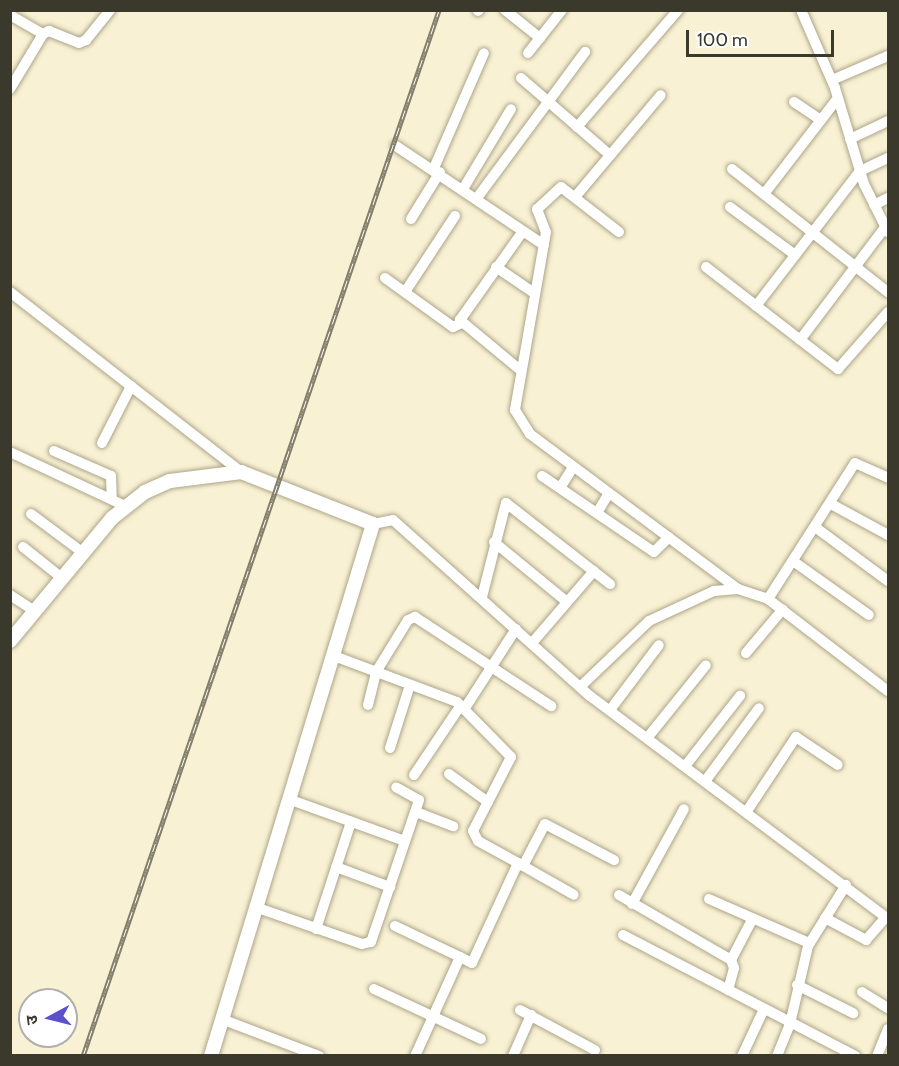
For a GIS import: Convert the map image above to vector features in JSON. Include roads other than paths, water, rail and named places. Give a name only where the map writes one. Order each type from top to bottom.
[{"type":"main road","points":[[10,641],[82,552],[125,506],[170,481],[241,472],[373,524],[291,800],[211,1056]]},
{"type":"street","points":[[10,89],[43,34],[49,31],[79,43],[86,40],[110,10]]},
{"type":"street","points":[[505,10],[540,38]]},
{"type":"street","points":[[528,53],[562,10]]},
{"type":"street","points":[[577,127],[678,10]]},
{"type":"street","points":[[800,340],[855,266],[887,230],[860,171],[832,80],[801,10]]},
{"type":"street","points":[[10,15],[43,34]]},
{"type":"street","points":[[477,198],[547,100],[585,52]]},
{"type":"street","points":[[411,219],[437,170],[484,53]]},
{"type":"street","points":[[832,80],[888,56]]},
{"type":"street","points":[[521,78],[610,155]]},
{"type":"street","points":[[575,197],[661,95]]},
{"type":"street","points":[[764,194],[838,98]]},
{"type":"street","points":[[794,102],[821,120]]},
{"type":"street","points":[[463,189],[511,109]]},
{"type":"street","points":[[850,139],[888,121]]},
{"type":"street","points":[[396,146],[437,170],[544,245]]},
{"type":"street","points":[[756,306],[860,171],[888,158]]},
{"type":"street","points":[[732,169],[888,292]]},
{"type":"street","points":[[619,231],[558,186],[537,209],[536,215],[545,226],[544,245],[515,394],[519,422],[573,467],[738,590]]},
{"type":"street","points":[[874,205],[888,198]]},
{"type":"street","points":[[730,207],[795,255]]},
{"type":"street","points":[[405,292],[455,216]]},
{"type":"street","points":[[462,323],[462,314],[523,231]]},
{"type":"street","points":[[496,267],[534,293]]},
{"type":"street","points":[[706,267],[834,367],[843,368],[888,312]]},
{"type":"street","points":[[386,278],[453,327],[462,323]]},
{"type":"street","points":[[10,292],[241,472]]},
{"type":"street","points":[[462,323],[519,369]]},
{"type":"street","points":[[102,443],[131,386]]},
{"type":"street","points":[[54,451],[111,476],[112,499]]},
{"type":"street","points":[[12,453],[125,506]]},
{"type":"street","points":[[768,598],[831,504],[855,463],[888,478]]},
{"type":"street","points":[[560,488],[573,467]]},
{"type":"street","points":[[542,476],[654,552],[669,537]]},
{"type":"street","points":[[597,513],[609,493]]},
{"type":"street","points":[[482,597],[494,542],[506,503],[610,584]]},
{"type":"street","points":[[831,504],[888,535]]},
{"type":"street","points":[[31,514],[82,552]]},
{"type":"street","points":[[373,524],[393,520],[482,597],[580,687],[887,918],[866,940],[825,918]]},
{"type":"street","points":[[815,527],[888,581]]},
{"type":"street","points":[[494,542],[567,602]]},
{"type":"street","points":[[23,547],[62,578]]},
{"type":"street","points":[[793,561],[869,615]]},
{"type":"street","points":[[532,644],[594,571]]},
{"type":"street","points":[[580,687],[649,621],[714,591],[738,590],[768,598],[888,691]]},
{"type":"street","points":[[10,595],[35,611]]},
{"type":"street","points":[[746,653],[783,609]]},
{"type":"street","points":[[368,705],[376,672],[408,620],[416,617],[551,706]]},
{"type":"street","points":[[414,775],[516,629]]},
{"type":"street","points":[[610,710],[659,645]]},
{"type":"street","points":[[334,656],[463,707],[511,757],[474,824],[474,836],[574,894]]},
{"type":"street","points":[[648,737],[706,665]]},
{"type":"street","points":[[390,748],[410,685]]},
{"type":"street","points":[[686,765],[740,696]]},
{"type":"street","points":[[706,780],[759,708]]},
{"type":"street","points":[[747,811],[796,737],[838,765]]},
{"type":"street","points":[[449,774],[488,802]]},
{"type":"street","points":[[258,908],[316,929],[368,944],[416,812],[419,796],[396,787]]},
{"type":"street","points":[[291,800],[405,841]]},
{"type":"street","points":[[632,904],[684,809]]},
{"type":"street","points":[[416,812],[453,826]]},
{"type":"street","points":[[316,929],[351,822]]},
{"type":"street","points":[[394,926],[472,963],[520,864],[545,824],[614,860]]},
{"type":"street","points":[[336,867],[390,886]]},
{"type":"street","points":[[777,1056],[790,1024],[797,985],[809,943],[846,885]]},
{"type":"street","points":[[619,895],[731,960],[734,968],[728,990]]},
{"type":"street","points":[[709,899],[809,943]]},
{"type":"street","points":[[731,960],[753,918]]},
{"type":"street","points":[[623,935],[855,1056]]},
{"type":"street","points":[[415,1056],[460,957]]},
{"type":"street","points":[[797,985],[853,1013]]},
{"type":"street","points":[[374,989],[482,1040]]},
{"type":"street","points":[[862,992],[888,1008]]},
{"type":"street","points":[[742,1056],[764,1009]]},
{"type":"street","points":[[520,1010],[595,1050]]},
{"type":"street","points":[[513,1056],[531,1015]]},
{"type":"street","points":[[224,1020],[319,1056]]},
{"type":"street","points":[[877,1056],[888,1029]]},
{"type":"street","points":[[280,1056],[285,1043]]},
{"type":"railway","points":[[83,1056],[439,10]]}]
